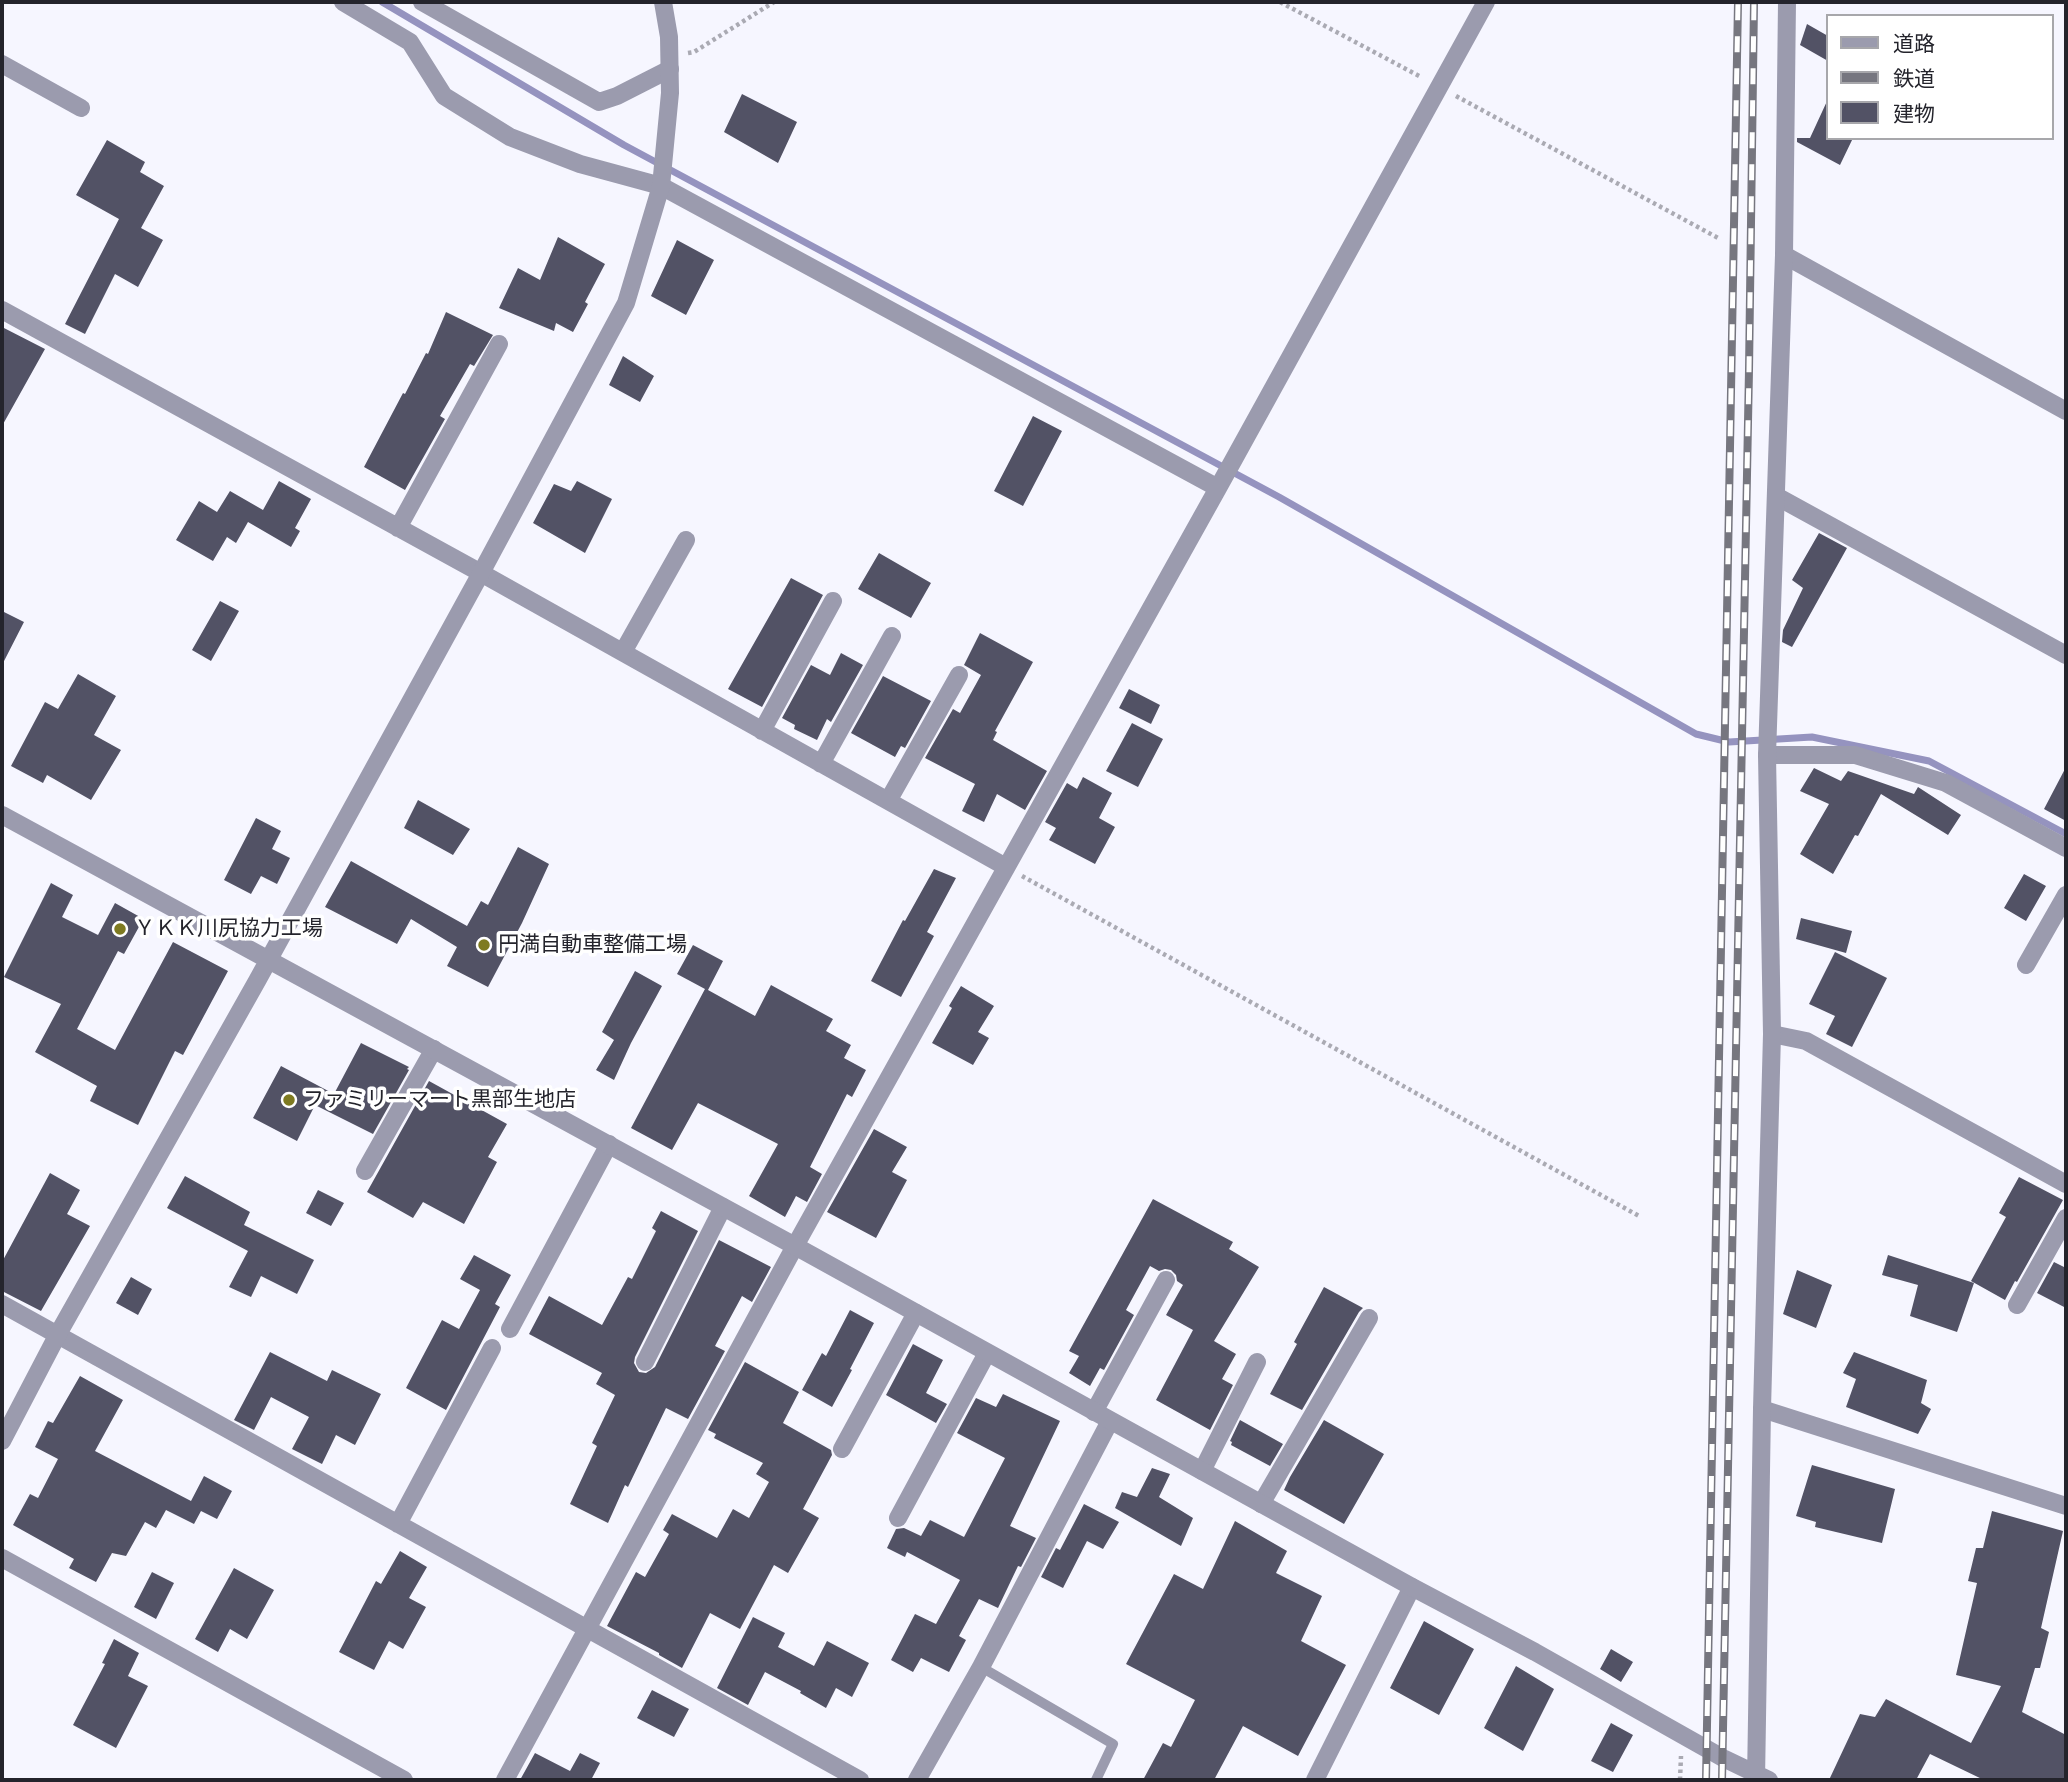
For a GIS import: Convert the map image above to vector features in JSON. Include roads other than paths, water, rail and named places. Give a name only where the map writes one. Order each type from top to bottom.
[{"type":"street","points":[[343,2],[410,41],[444,96],[510,136],[580,164],[661,186],[1218,488]]},
{"type":"street","points":[[422,2],[599,102],[617,96],[670,62]]},
{"type":"street","points":[[2,1441],[58,1334],[481,573],[626,303],[661,186],[670,93],[669,37],[663,2]]},
{"type":"street","points":[[505,1780],[795,1246],[1486,2]]},
{"type":"street","points":[[2,815],[609,1144],[1760,1778],[1762,1409],[1772,1034],[1767,755],[1783,255],[1787,2]]},
{"type":"street","points":[[2,64],[81,108]]},
{"type":"street","points":[[1783,255],[2066,411]]},
{"type":"street","points":[[2,310],[481,573],[1006,867]]},
{"type":"street","points":[[398,527],[499,344]]},
{"type":"street","points":[[1776,496],[2066,655]]},
{"type":"street","points":[[623,652],[686,540]]},
{"type":"street","points":[[762,731],[833,601]]},
{"type":"street","points":[[821,764],[892,636]]},
{"type":"street","points":[[888,801],[959,675]]},
{"type":"street","points":[[1767,755],[1855,755],[1946,783],[2066,848]]},
{"type":"street","points":[[2026,965],[2066,894]]},
{"type":"street","points":[[1772,1034],[1807,1041],[2066,1184]]},
{"type":"street","points":[[365,1171],[434,1049]]},
{"type":"street","points":[[510,1329],[609,1144]]},
{"type":"street","points":[[645,1362],[723,1207]]},
{"type":"street","points":[[2017,1305],[2066,1218]]},
{"type":"street","points":[[1094,1412],[1166,1280]]},
{"type":"street","points":[[2,1304],[860,1780]]},
{"type":"street","points":[[842,1449],[916,1313]]},
{"type":"street","points":[[1261,1504],[1369,1318]]},
{"type":"street","points":[[398,1524],[492,1348]]},
{"type":"street","points":[[898,1518],[987,1353]]},
{"type":"street","points":[[1202,1471],[1257,1362]]},
{"type":"street","points":[[1762,1409],[2066,1506]]},
{"type":"street","points":[[918,1780],[981,1667],[1110,1421]]},
{"type":"street","points":[[2,1558],[404,1780]]},
{"type":"street","points":[[1315,1780],[1412,1587]]},
{"type":"lane","points":[[981,1667],[1112,1744],[1096,1780]]},
{"type":"waterway","points":[[382,2],[624,145],[1279,497],[1696,734],[1729,742],[1812,737],[1929,761],[2066,834]]},
{"type":"railway","points":[[1706,1780],[1738,2]]},
{"type":"railway","points":[[1722,1780],[1754,2]]},
{"type":"place","name":"ＹＫＫ川尻協力工場","points":[[120,929]]},
{"type":"place","name":"円満自動車整備工場","points":[[484,945]]},
{"type":"place","name":"ファミリーマート黒部生地店","points":[[289,1100]]}]
